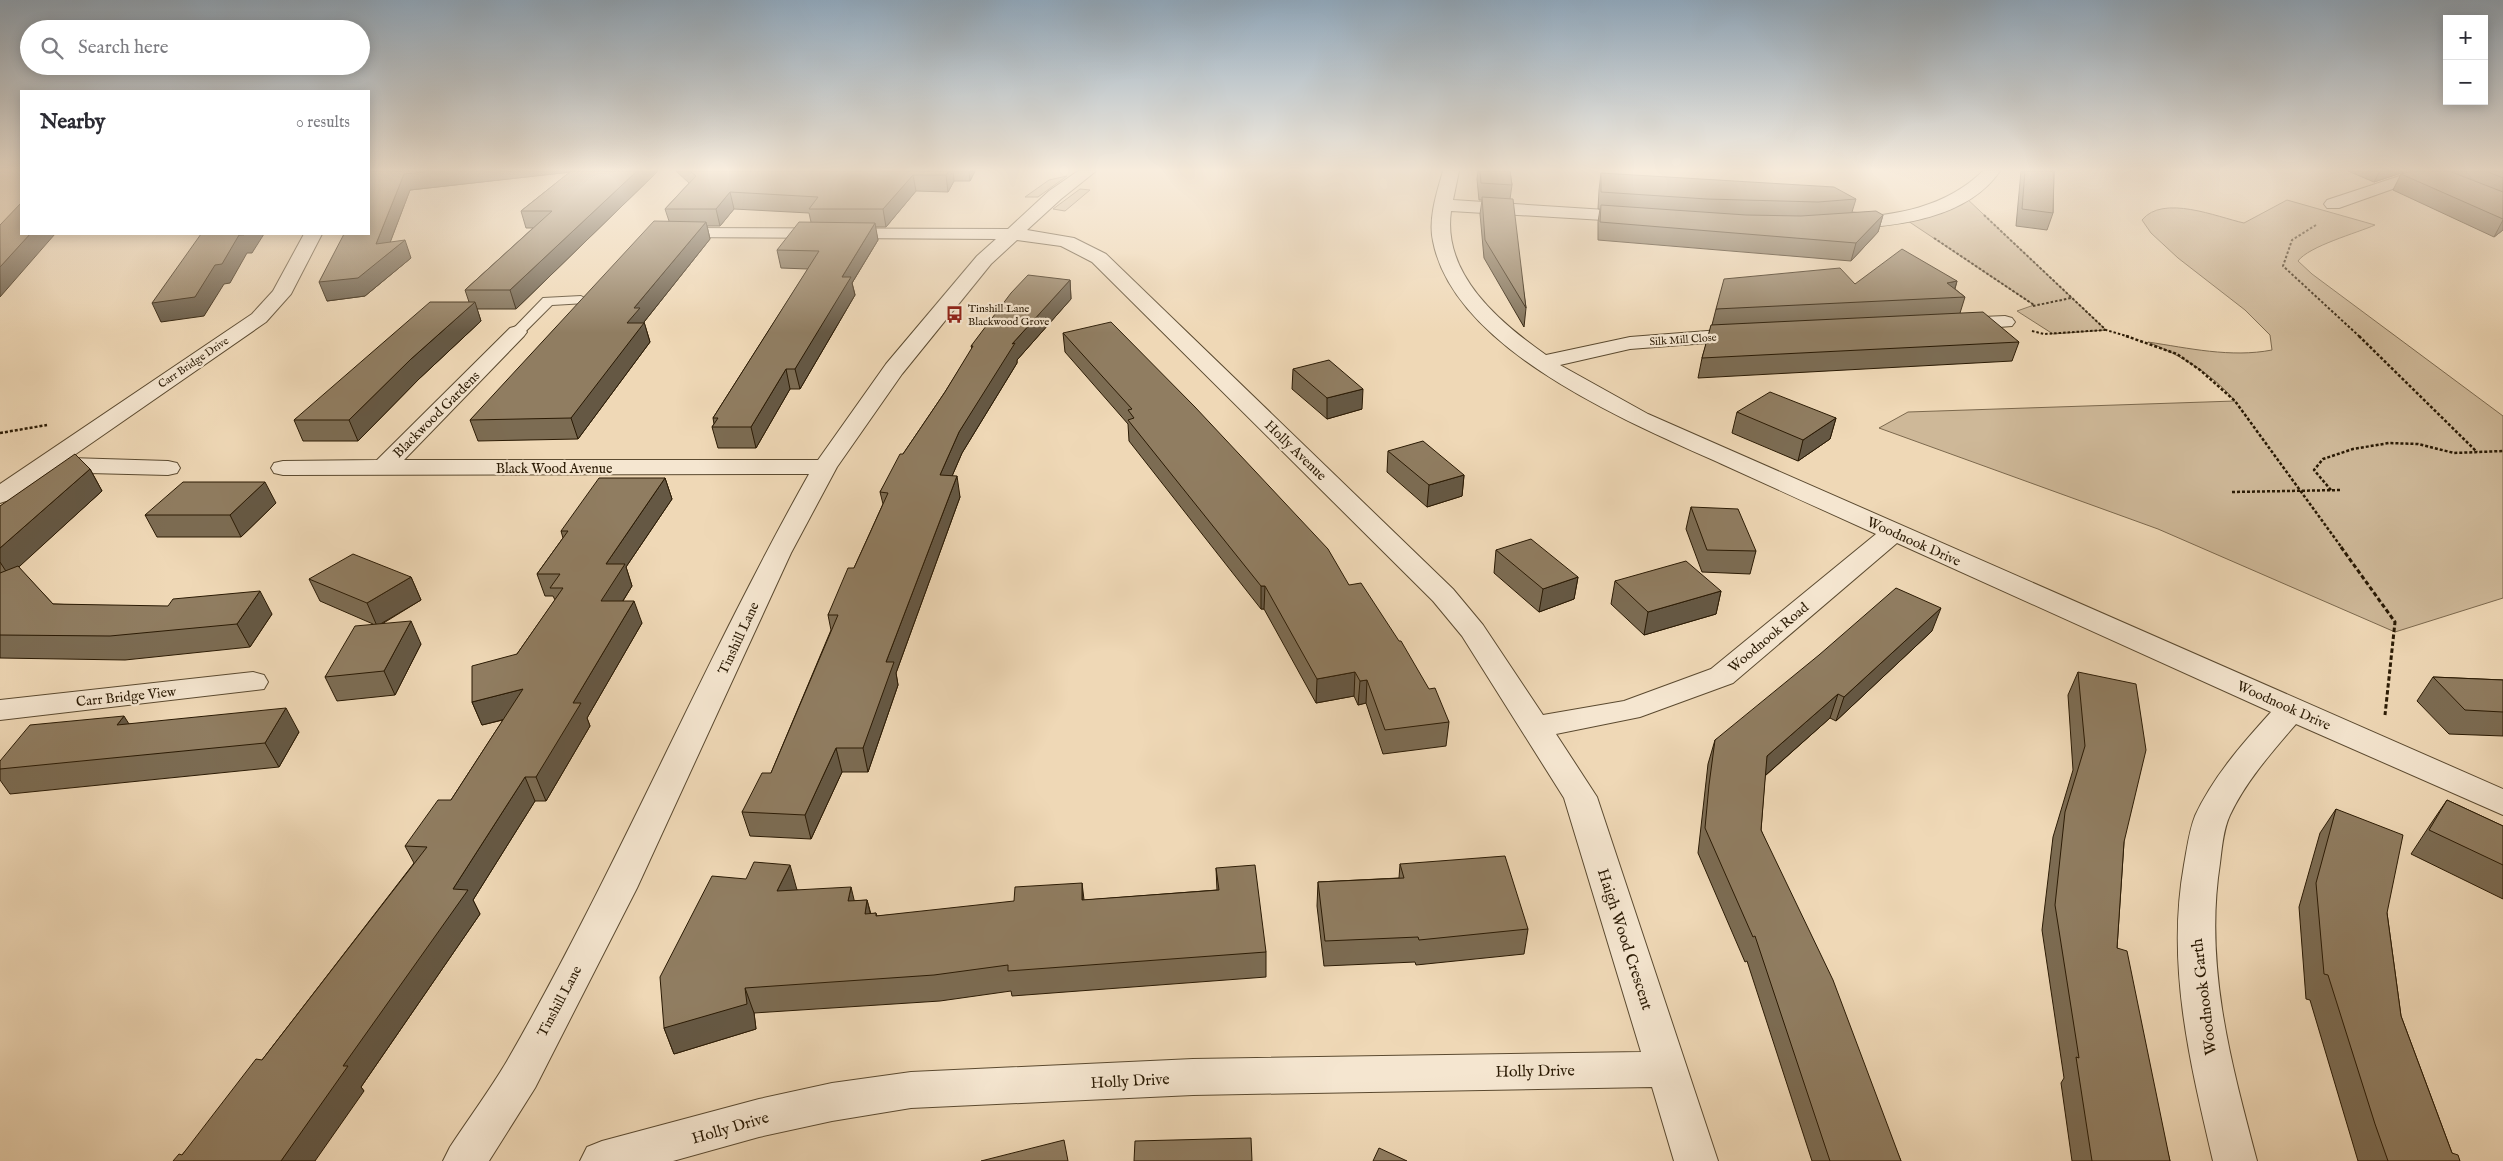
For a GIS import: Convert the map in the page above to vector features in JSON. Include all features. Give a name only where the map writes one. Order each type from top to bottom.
[{"type":"street","name":"Tinshill Lane","points":[[465,1161],[520,1074],[615,896],[778,553],[825,468],[855,422],[900,362],[984,260],[1020,225]]},
{"type":"street","name":"Woodnook Drive","points":[[1441,225],[1442,241],[1448,262],[1464,289],[1480,309],[1504,333],[1542,362],[1581,388],[1640,419],[2503,803]]},
{"type":"street","points":[[1826,226],[1838,225]]},
{"type":"street","name":"Holly Avenue","points":[[654,232],[1010,234],[1041,236],[1081,245],[1099,258],[1443,595],[1473,631],[1535,727]]},
{"type":"street","name":"Carr Bridge Drive","points":[[0,495],[259,318],[280,294],[312,235]]},
{"type":"street","points":[[1936,325],[2005,322]]},
{"type":"street","name":"Blackwood Gardens","points":[[383,468],[517,332]]},
{"type":"street","name":"Silk Mill Close","points":[[1542,362],[1630,343],[1768,333]]},
{"type":"street","name":"Blackwood Gardens","points":[[489,360],[518,360]]},
{"type":"street","points":[[44,465],[168,468]]},
{"type":"street","name":"Black Wood Avenue","points":[[283,468],[825,468]]},
{"type":"street","name":"Woodnook Road","points":[[1535,727],[1629,710],[1722,676],[1894,532]]},
{"type":"street","name":"Carr Bridge View","points":[[0,710],[252,682]]},
{"type":"street","name":"Woodnook Garth","points":[[2235,1161],[2207,1044],[2195,952],[2196,886],[2212,816],[2243,764],[2292,709]]},
{"type":"street","name":"Haigh Wood Crescent","points":[[1535,727],[1580,797],[1696,1161]]},
{"type":"street","name":"Holly Drive","points":[[602,1161],[759,1118],[832,1102],[911,1090],[1193,1077],[1667,1069]]},
{"type":"lane","points":[[517,332],[548,301],[581,300]]},
{"type":"path","points":[[1914,225],[2034,305]]},
{"type":"path","points":[[1995,225],[2106,330]]},
{"type":"path","points":[[2315,225],[2292,240],[2283,266],[2377,352],[2477,452]]},
{"type":"path","points":[[2005,322],[2018,311],[2034,305],[2072,298]]},
{"type":"path","points":[[2005,322],[2044,334],[2106,330],[2148,342],[2177,354],[2223,389],[2235,401],[2299,492],[2395,622],[2380,748]]},
{"type":"path","points":[[2331,490],[2314,470],[2323,459],[2353,450],[2389,443],[2418,444],[2454,453],[2503,452]]},
{"type":"path","points":[[2232,492],[2342,490]]},
{"type":"shaded area","points":[[1914,225],[1995,225],[2106,330],[2053,334],[2017,311],[2034,305]]},
{"type":"shaded area","points":[[2146,225],[2375,225],[2322,245],[2304,255],[2298,261],[2312,274],[2503,416],[2503,598],[2395,632],[2158,529],[1879,428],[1908,412],[2235,401],[2217,382],[2195,366],[2148,342],[2225,353],[2241,353],[2272,350],[2270,335],[2245,310],[2178,258],[2151,233]]},
{"type":"building","points":[[0,225],[20,225],[20,235],[29,235],[0,267]]},
{"type":"building","points":[[370,225],[384,225],[376,244],[405,240],[358,278],[319,282],[343,235],[370,235]]},
{"type":"building","points":[[536,225],[579,225],[510,290],[465,290]]},
{"type":"building","points":[[650,225],[703,225],[634,308],[640,308],[627,323],[644,323],[571,418],[470,420]]},
{"type":"building","points":[[797,225],[874,225],[842,277],[851,277],[795,369],[786,369],[751,427],[712,427],[718,418],[713,418],[819,251],[777,250]]},
{"type":"building","points":[[1484,225],[1516,225],[1526,308],[1485,240]]},
{"type":"building","points":[[1639,225],[1873,225],[1856,243]]},
{"type":"building","points":[[200,235],[239,235],[222,264],[215,265],[195,297],[152,303]]},
{"type":"building","points":[[1902,249],[1957,281],[1947,283],[1965,297],[1716,309],[1724,279],[1840,268],[1855,284]]},
{"type":"building","points":[[1028,275],[1070,280],[1012,344],[1015,343],[959,432],[940,475],[957,476],[886,662],[894,662],[863,748],[836,748],[805,815],[742,812],[762,773],[771,773],[838,615],[828,615],[848,568],[854,568],[888,493],[880,492],[900,454],[903,454],[945,392],[973,346],[971,346],[1011,293]]},
{"type":"building","points":[[430,302],[475,302],[411,359],[349,420],[294,420]]},
{"type":"building","points":[[1983,312],[2019,342],[1702,358],[1711,325]]},
{"type":"building","points":[[1111,322],[1195,407],[1328,549],[1349,585],[1361,583],[1399,641],[1401,641],[1429,689],[1435,688],[1449,722],[1385,730],[1367,680],[1360,681],[1355,672],[1317,679],[1265,586],[1261,586],[1128,420],[1134,418],[1128,410],[1132,409],[1063,333]]},
{"type":"building","points":[[1329,360],[1363,389],[1327,398],[1293,369]]},
{"type":"building","points":[[1770,392],[1836,418],[1803,440],[1737,412]]},
{"type":"building","points":[[1423,441],[1464,475],[1429,485],[1388,451]]},
{"type":"building","points":[[75,454],[90,469],[0,548],[0,506]]},
{"type":"building","points":[[599,478],[665,478],[606,564],[625,564],[601,601],[634,601],[573,703],[581,703],[536,777],[525,777],[453,889],[468,890],[343,1066],[348,1066],[281,1161],[173,1161],[179,1154],[182,1155],[256,1059],[262,1060],[427,847],[405,846],[438,800],[451,800],[523,689],[472,702],[472,666],[517,654],[563,588],[550,588],[560,574],[537,574],[568,531],[561,531]]},
{"type":"building","points":[[183,482],[265,482],[230,515],[145,515]]},
{"type":"building","points":[[1691,507],[1738,509],[1756,551],[1707,550]]},
{"type":"building","points":[[1531,539],[1578,577],[1543,589],[1496,550]]},
{"type":"building","points":[[353,554],[411,577],[367,603],[309,579]]},
{"type":"building","points":[[1686,561],[1721,591],[1648,612],[1615,581]]},
{"type":"building","points":[[18,566],[53,604],[168,606],[173,599],[260,591],[237,624],[110,636],[0,635],[0,573]]},
{"type":"building","points":[[1896,588],[1941,608],[1844,697],[1838,694],[1767,756],[1761,830],[1833,980],[1901,1161],[1830,1161],[1755,936],[1753,937],[1705,828],[1709,785],[1715,740],[1819,655]]},
{"type":"building","points":[[411,621],[384,671],[325,677],[355,626]]},
{"type":"building","points":[[2078,672],[2136,684],[2146,750],[2124,842],[2117,948],[2127,951],[2170,1161],[2092,1161],[2076,1057],[2079,1058],[2055,905],[2065,812],[2085,746]]},
{"type":"building","points":[[2433,677],[2503,680],[2503,712],[2465,710]]},
{"type":"building","points":[[286,708],[265,743],[0,769],[0,761],[30,725],[124,716],[117,725]]},
{"type":"building","points":[[2447,800],[2503,826],[2503,865],[2429,830]]},
{"type":"building","points":[[2336,809],[2403,835],[2387,913],[2401,1016],[2452,1153],[2458,1155],[2460,1161],[2388,1161],[2328,975],[2324,974],[2316,883]]},
{"type":"building","points":[[1505,856],[1528,929],[1419,940],[1418,937],[1325,941],[1318,882],[1404,878],[1400,864]]},
{"type":"building","points":[[754,862],[790,865],[777,891],[851,887],[848,901],[867,900],[865,914],[876,913],[876,916],[1014,901],[1015,887],[1082,883],[1082,900],[1219,890],[1216,868],[1255,865],[1266,952],[1008,971],[1008,965],[934,975],[745,988],[747,1004],[664,1028],[660,977],[712,876],[746,879]]},
{"type":"building","points":[[1251,1138],[1252,1161],[1134,1161],[1135,1141]]},
{"type":"building","points":[[1064,1140],[1068,1161],[981,1161]]},
{"type":"building","points":[[1379,1148],[1407,1161],[1373,1161]]},
{"type":"place","name":"Tinshill Lane Blackwood Grove","points":[[954,314]]}]
